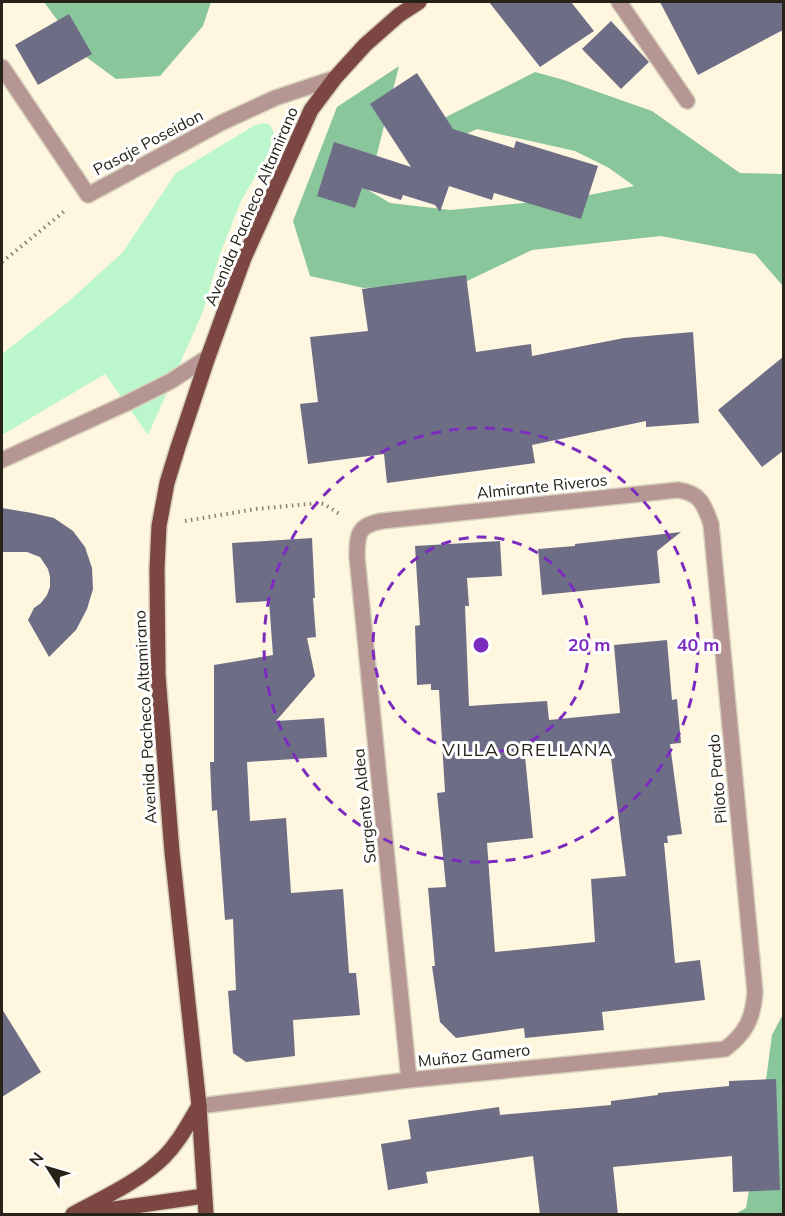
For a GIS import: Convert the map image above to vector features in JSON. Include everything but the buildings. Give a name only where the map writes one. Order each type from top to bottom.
[{"type":"main road","name":"Avenida Pacheco Altamirano","points":[[206,1215],[158,675],[159,526],[175,456],[244,258],[311,110],[335,78],[374,38],[399,15],[419,2]]},
{"type":"main road","points":[[73,1215],[151,1169],[176,1143],[198,1106]]},
{"type":"main road","points":[[91,1215],[108,1210],[204,1196]]},
{"type":"street","points":[[619,2],[687,101]]},
{"type":"street","name":"Pasaje Poseidon","points":[[2,67],[88,195],[221,123],[275,98],[335,78]]},
{"type":"street","points":[[2,460],[171,381],[208,357]]},
{"type":"street","name":"Almirante Riveros","points":[[361,530],[369,523],[382,521],[678,490],[686,491],[697,497],[705,507],[711,524]]},
{"type":"street","name":"Piloto Pardo","points":[[711,524],[755,992],[754,1009],[746,1028]]},
{"type":"street","name":"Sargento Aldea","points":[[361,530],[357,540],[357,557],[409,1080]]},
{"type":"street","name":"Muñoz Gamero","points":[[198,1106],[409,1080],[725,1049],[746,1028]]},
{"type":"path","points":[[2,262],[54,218],[88,195]]},
{"type":"path","points":[[159,526],[246,510],[319,503]]},
{"type":"green space","points":[[44,2],[211,2],[203,26],[160,76],[116,79],[82,54]]},
{"type":"green space","points":[[399,66],[368,190],[390,203],[450,210],[574,198],[634,186],[609,168],[575,151],[477,129],[418,157],[444,118],[535,72],[652,111],[740,173],[783,174],[783,286],[755,254],[661,236],[532,250],[461,284],[364,288],[310,276],[293,221],[337,107]]},
{"type":"green space","points":[[263,123],[270,125],[274,133],[268,154],[241,201],[220,254],[202,314],[148,435],[105,374],[2,435],[2,354],[68,302],[122,253],[176,173],[255,125]]},
{"type":"green space","points":[[783,1014],[783,1214],[735,1214],[746,1208],[772,1035]]},
{"type":"district","name":"VILLA ORELLANA","points":[[528,750]]}]
